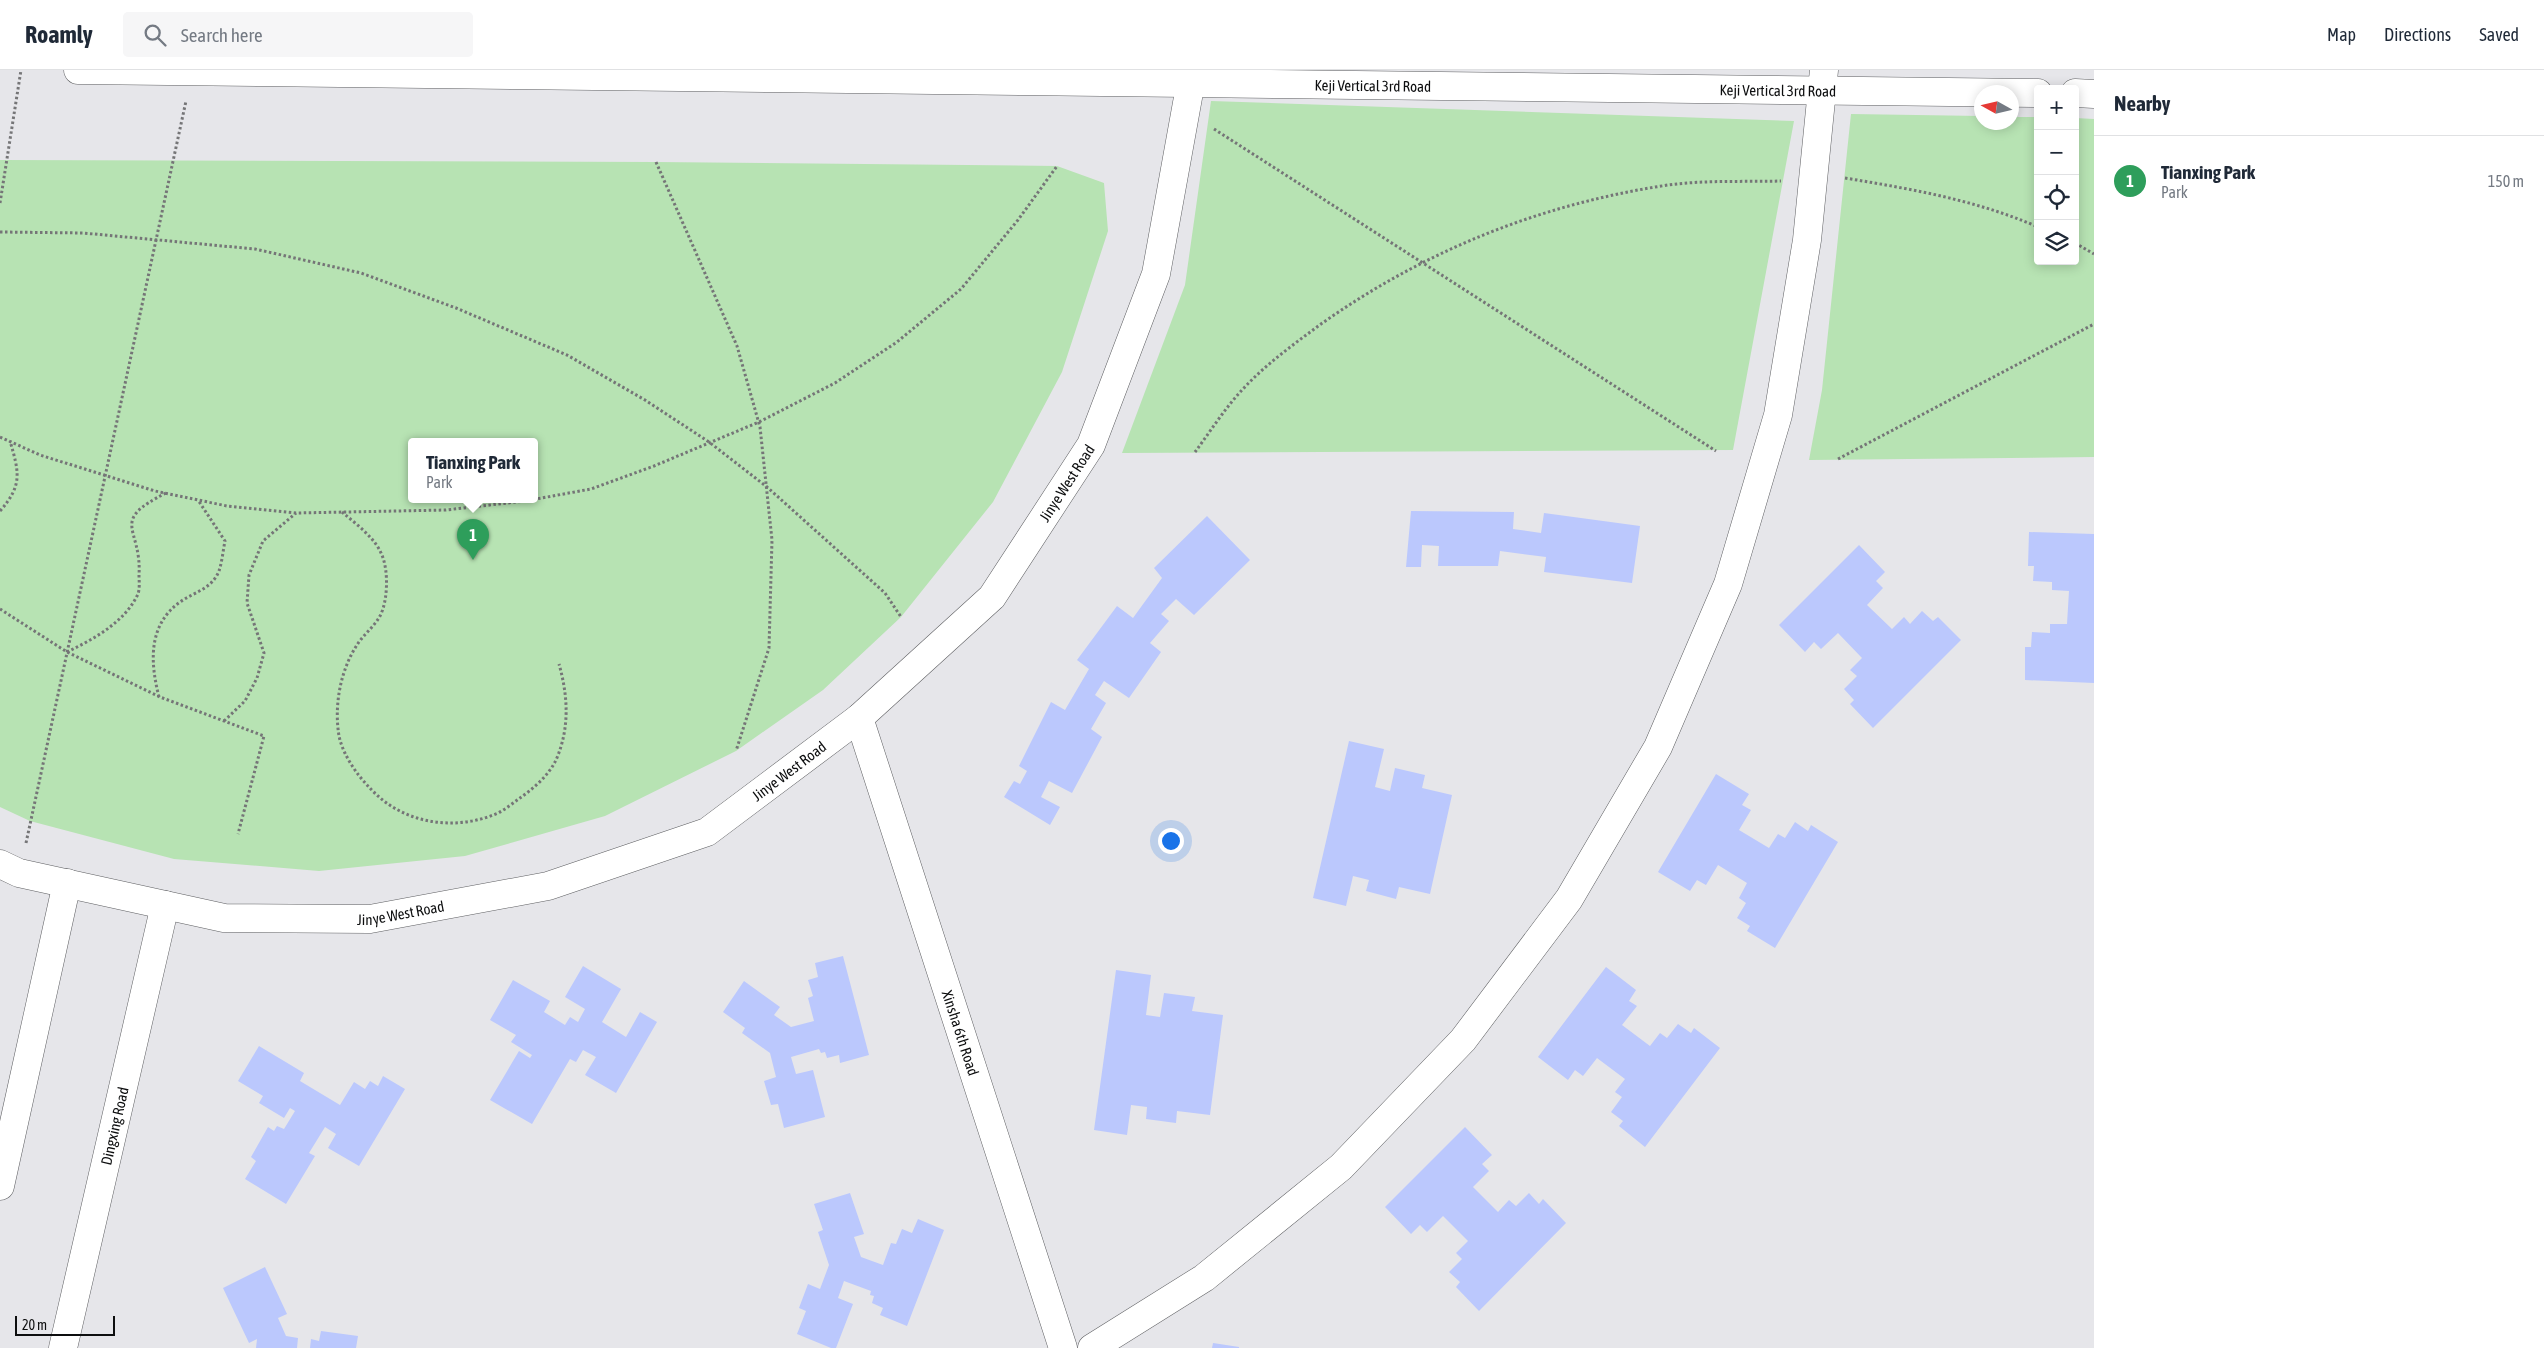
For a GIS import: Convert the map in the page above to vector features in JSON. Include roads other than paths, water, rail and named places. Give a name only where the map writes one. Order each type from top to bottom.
[{"type":"street","name":"Keji Vertical 3rd Road","points":[[78,70],[1823,80],[2034,93]]},
{"type":"street","name":"Jinye West Road","points":[[10,868],[67,883],[224,918],[370,919],[548,886],[707,832],[859,718],[992,597],[1091,445],[1156,274],[1192,76]]},
{"type":"street","points":[[1092,1348],[1204,1278],[1341,1167],[1464,1040],[1570,899],[1658,746],[1728,584],[1778,414],[1806,240],[1823,80]]},
{"type":"street","points":[[2079,93],[2094,94]]},
{"type":"street","name":"Xinsha 6th Road","points":[[859,718],[1063,1348]]},
{"type":"street","points":[[0,1186],[67,883]]},
{"type":"street","name":"Dingxing Road","points":[[63,1348],[165,905]]},
{"type":"place","name":"Tianxing Park","points":[[473,560]]}]
